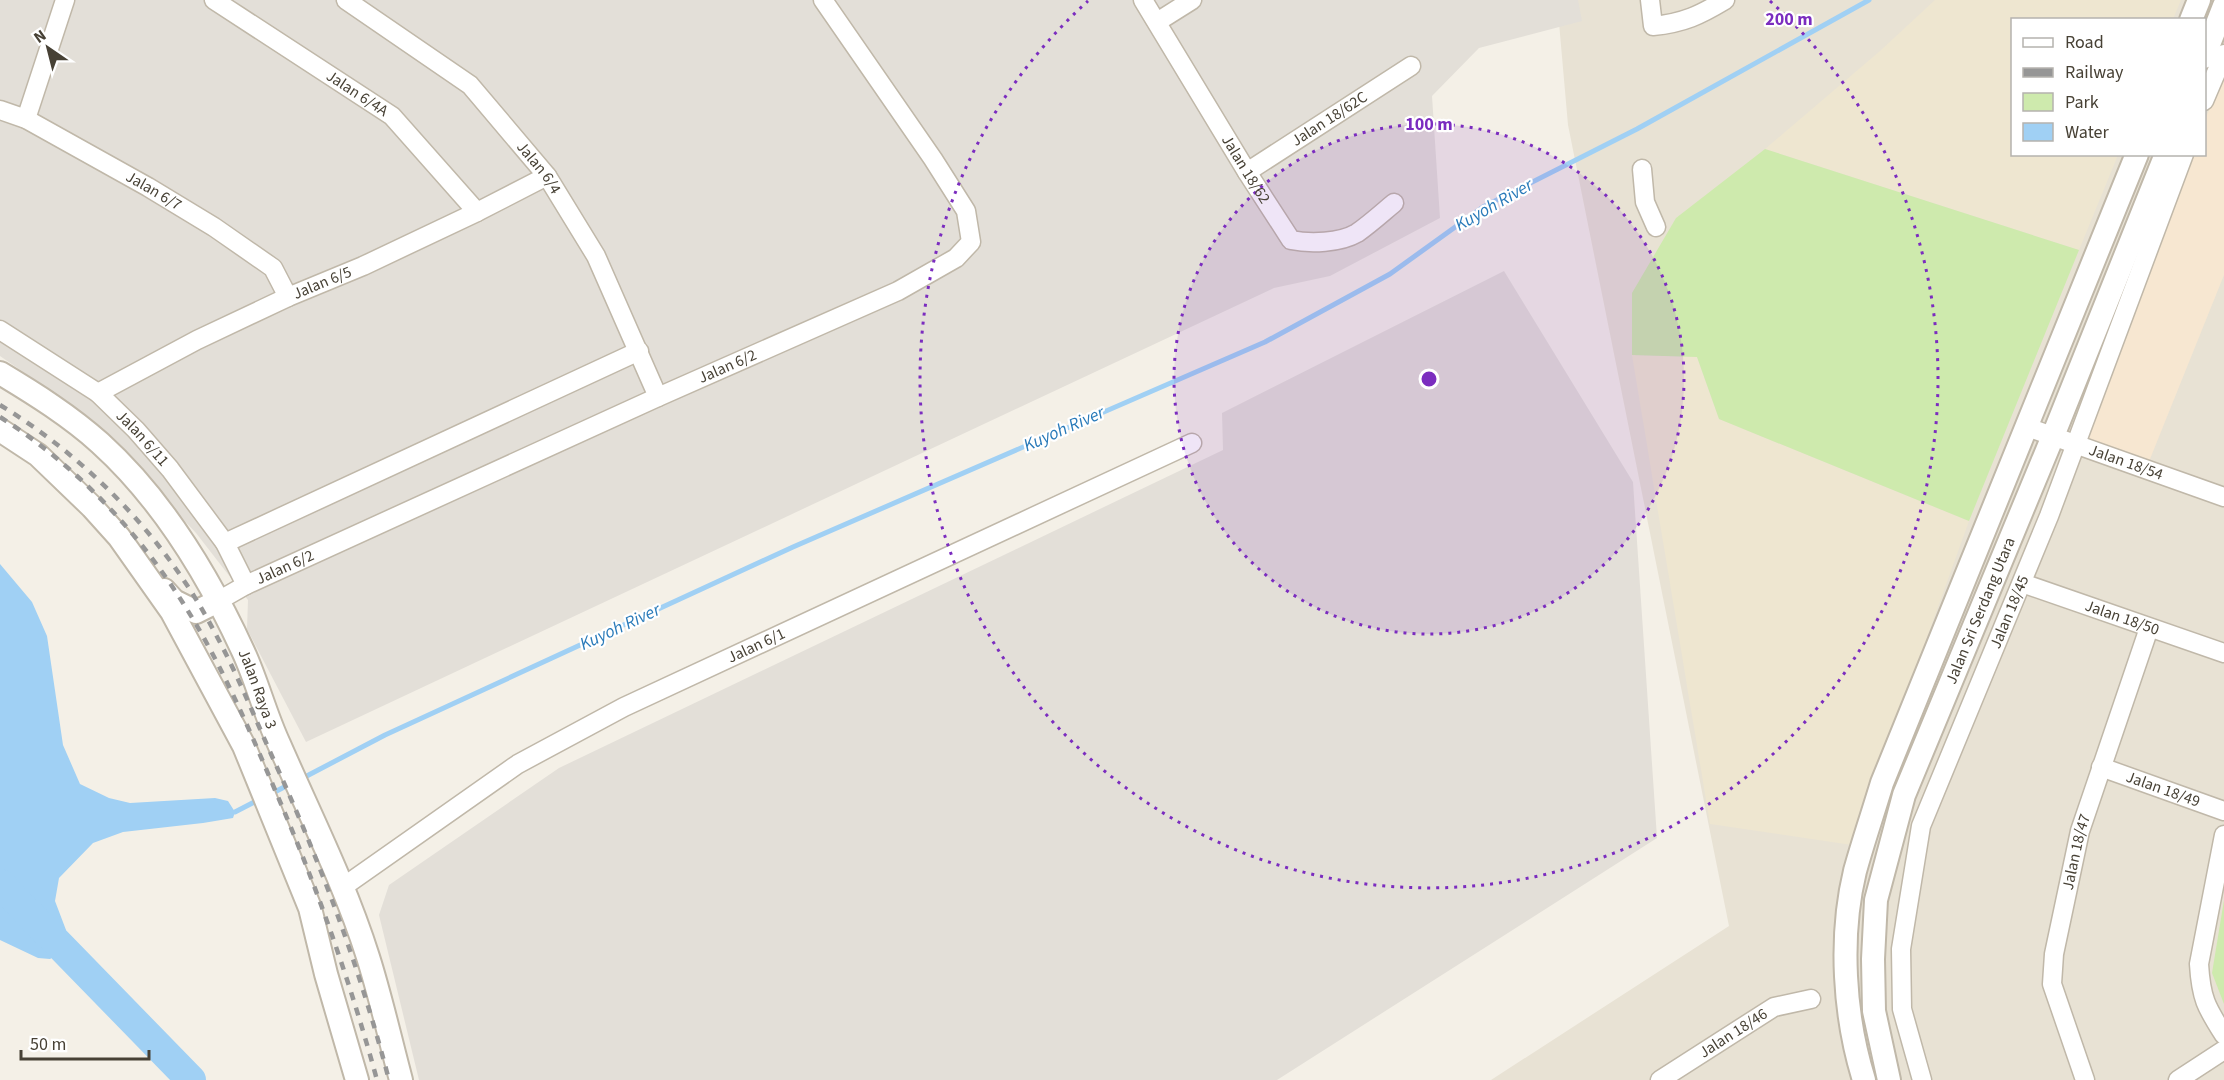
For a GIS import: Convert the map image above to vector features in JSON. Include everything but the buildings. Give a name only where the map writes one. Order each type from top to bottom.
[{"type":"street","points":[[26,119],[65,0]]},
{"type":"street","name":"Jalan 6/4A","points":[[214,0],[392,116],[477,212]]},
{"type":"street","name":"Jalan 6/4","points":[[346,0],[470,85],[548,176],[596,256],[658,397]]},
{"type":"street","name":"Jalan 6/2","points":[[218,601],[246,585],[658,397],[898,291],[956,258],[971,242],[966,211],[933,159],[823,0]]},
{"type":"street","name":"Jalan 18/62","points":[[1143,0],[1247,172],[1292,240],[1306,243],[1323,242],[1355,234],[1394,203]]},
{"type":"street","points":[[1158,22],[1192,0]]},
{"type":"street","points":[[1650,0],[1653,26],[1674,24],[1694,18],[1725,0]]},
{"type":"street","points":[[2193,18],[2199,0]]},
{"type":"street","points":[[2206,54],[2224,6]]},
{"type":"street","points":[[2206,99],[2224,54]]},
{"type":"street","name":"Jalan 18/62C","points":[[1247,172],[1411,66]]},
{"type":"street","name":"Jalan 6/7","points":[[0,110],[26,119],[148,187],[214,227],[273,268],[288,297]]},
{"type":"street","name":"Jalan Sri Serdang Utara","points":[[1864,1080],[1847,991],[1847,933],[1855,873],[1882,783],[2136,156]]},
{"type":"street","name":"Jalan Sri Serdang Utara","points":[[1889,1080],[1874,1011],[1873,959],[1876,900],[1904,795],[2064,440],[2165,156]]},
{"type":"street","name":"Jalan 18/45","points":[[1922,1080],[1902,1009],[1901,949],[1921,826],[2022,583],[2064,440],[2183,156]]},
{"type":"street","points":[[1642,169],[1645,202],[1656,227]]},
{"type":"street","name":"Jalan 6/5","points":[[99,393],[197,340],[288,297],[363,266],[548,176]]},
{"type":"street","name":"Jalan 6/11","points":[[0,330],[99,393],[136,430],[170,470],[225,543],[246,585]]},
{"type":"street","points":[[225,543],[639,351]]},
{"type":"street","name":"Jalan Raya 3","points":[[0,373],[61,412],[99,443],[128,471],[165,516],[197,562],[244,654],[274,734],[343,888],[368,957],[401,1080]]},
{"type":"street","name":"Jalan 18/54","points":[[2027,427],[2223,495]]},
{"type":"street","name":"Jalan Raya 3","points":[[0,430],[38,455],[92,507],[119,537],[172,612],[244,746],[310,908],[326,974],[357,1080]]},
{"type":"street","name":"Jalan 6/1","points":[[343,888],[518,764],[624,706],[1192,443]]},
{"type":"street","points":[[119,537],[174,601],[196,612],[218,601]]},
{"type":"street","name":"Jalan 18/50","points":[[2022,583],[2224,653]]},
{"type":"street","name":"Jalan 18/47","points":[[2085,1080],[2052,984],[2054,954],[2080,831],[2149,628]]},
{"type":"street","name":"Jalan 18/49","points":[[2102,767],[2224,811]]},
{"type":"street","points":[[2224,835],[2199,964],[2205,1005],[2224,1035]]},
{"type":"street","name":"Jalan 18/46","points":[[1660,1080],[1774,1007],[1810,999]]},
{"type":"street","points":[[2189,1077],[2224,1050]]},
{"type":"shaded area","points":[[0,0],[1578,0],[1582,21],[1479,48],[1432,96],[1440,218],[1330,276],[1274,288],[306,742],[247,629],[248,600],[196,533],[83,413],[0,356]]},
{"type":"shaded area","points":[[1557,0],[2224,0],[2224,1080],[1491,1080],[1729,926],[1568,125]]},
{"type":"shaded area","points":[[1935,0],[2181,0],[2173,18],[2011,18],[2011,156],[2118,156],[2079,250],[1765,149],[1880,51]]},
{"type":"shaded area","points":[[2224,71],[2224,275],[2148,464],[2083,440],[2191,156],[2206,156],[2206,117]]},
{"type":"shaded area","points":[[1504,271],[1633,482],[1657,838],[1277,1080],[419,1080],[379,915],[389,885],[559,768],[1223,450],[1222,413]]},
{"type":"shaded area","points":[[1632,355],[1697,357],[1719,419],[1969,521],[1852,845],[1710,824]]},
{"type":"green space","points":[[1765,149],[2079,250],[1969,521],[1719,419],[1697,357],[1632,355],[1632,293],[1676,218]]},
{"type":"green space","points":[[2224,900],[2224,1004],[2212,973]]},
{"type":"water","points":[[0,564],[32,602],[47,636],[63,745],[80,784],[109,798],[130,803],[215,798],[228,801],[235,812],[233,818],[123,832],[93,843],[59,878],[55,901],[66,930],[64,951],[50,959],[38,958],[0,940]]},
{"type":"waterway","name":"Kuyoh River","points":[[301,779],[385,735],[793,547],[1265,342],[1390,274],[1483,207],[1637,129],[1869,0]]},
{"type":"waterway","name":"Kuyoh River","points":[[269,795],[290,784]]},
{"type":"waterway","name":"Kuyoh River","points":[[235,812],[260,799]]},
{"type":"waterway","points":[[0,884],[191,1080]]},
{"type":"railway","points":[[0,405],[33,426],[64,450],[123,504],[174,566],[196,599],[239,682],[309,842],[353,959],[389,1080]]},
{"type":"railway","points":[[0,417],[53,455],[102,500],[165,576],[196,625],[244,718],[290,825],[344,970],[377,1080]]}]
